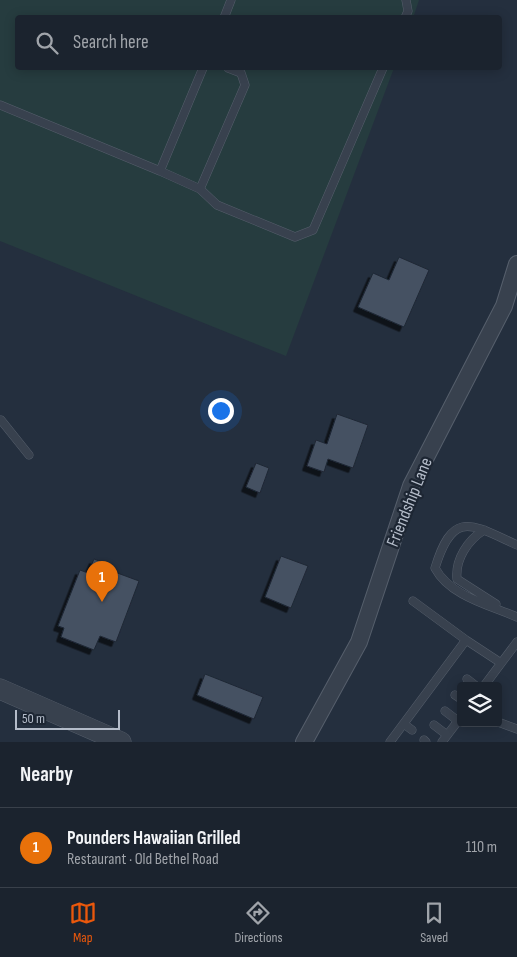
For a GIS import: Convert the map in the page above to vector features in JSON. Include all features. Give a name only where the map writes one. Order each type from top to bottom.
[{"type":"street","name":"Friendship Lane","points":[[304,742],[359,642],[411,486],[504,306],[517,264]]},
{"type":"street","points":[[0,690],[121,742]]},
{"type":"lane","points":[[225,15],[231,0]]},
{"type":"lane","points":[[406,0],[408,11],[406,15]]},
{"type":"lane","points":[[160,171],[202,70]]},
{"type":"lane","points":[[200,189],[245,85],[241,73],[233,70]]},
{"type":"lane","points":[[0,105],[200,189],[217,205],[295,238],[313,230],[382,70]]},
{"type":"lane","points":[[1,420],[28,455]]},
{"type":"lane","points":[[515,616],[454,590],[442,581],[435,568],[440,553],[452,531],[462,526],[474,526],[517,545]]},
{"type":"lane","points":[[484,530],[472,538],[456,570],[457,579],[515,616]]},
{"type":"lane","points":[[413,601],[501,663]]},
{"type":"lane","points":[[393,741],[436,681],[450,669],[466,640]]},
{"type":"lane","points":[[487,682],[517,642]]},
{"type":"lane","points":[[466,679],[470,682]]},
{"type":"lane","points":[[436,681],[443,686]]},
{"type":"lane","points":[[425,696],[433,702]]},
{"type":"lane","points":[[415,710],[422,716]]},
{"type":"lane","points":[[445,711],[457,718]]},
{"type":"lane","points":[[442,742],[457,722]]},
{"type":"lane","points":[[502,723],[517,729]]},
{"type":"lane","points":[[404,724],[412,730]]},
{"type":"lane","points":[[434,725],[447,735]]},
{"type":"green space","points":[[0,0],[419,0],[414,15],[15,15],[15,70],[393,70],[286,356],[0,241]]},
{"type":"building","points":[[399,257],[429,270],[404,327],[358,307],[373,273],[389,280]]},
{"type":"building","points":[[337,414],[368,425],[353,468],[328,459],[324,472],[307,466],[316,440],[327,444]]},
{"type":"building","points":[[256,463],[269,468],[260,493],[246,487]]},
{"type":"building","points":[[281,556],[308,566],[291,608],[265,597]]},
{"type":"building","points":[[94,559],[114,567],[112,571],[139,581],[116,642],[100,636],[94,650],[61,637],[64,628],[58,626],[80,570],[88,573]]},
{"type":"building","points":[[205,674],[263,697],[254,719],[197,695]]},
{"type":"place","name":"Pounders Hawaiian Grilled","points":[[102,602]]}]
